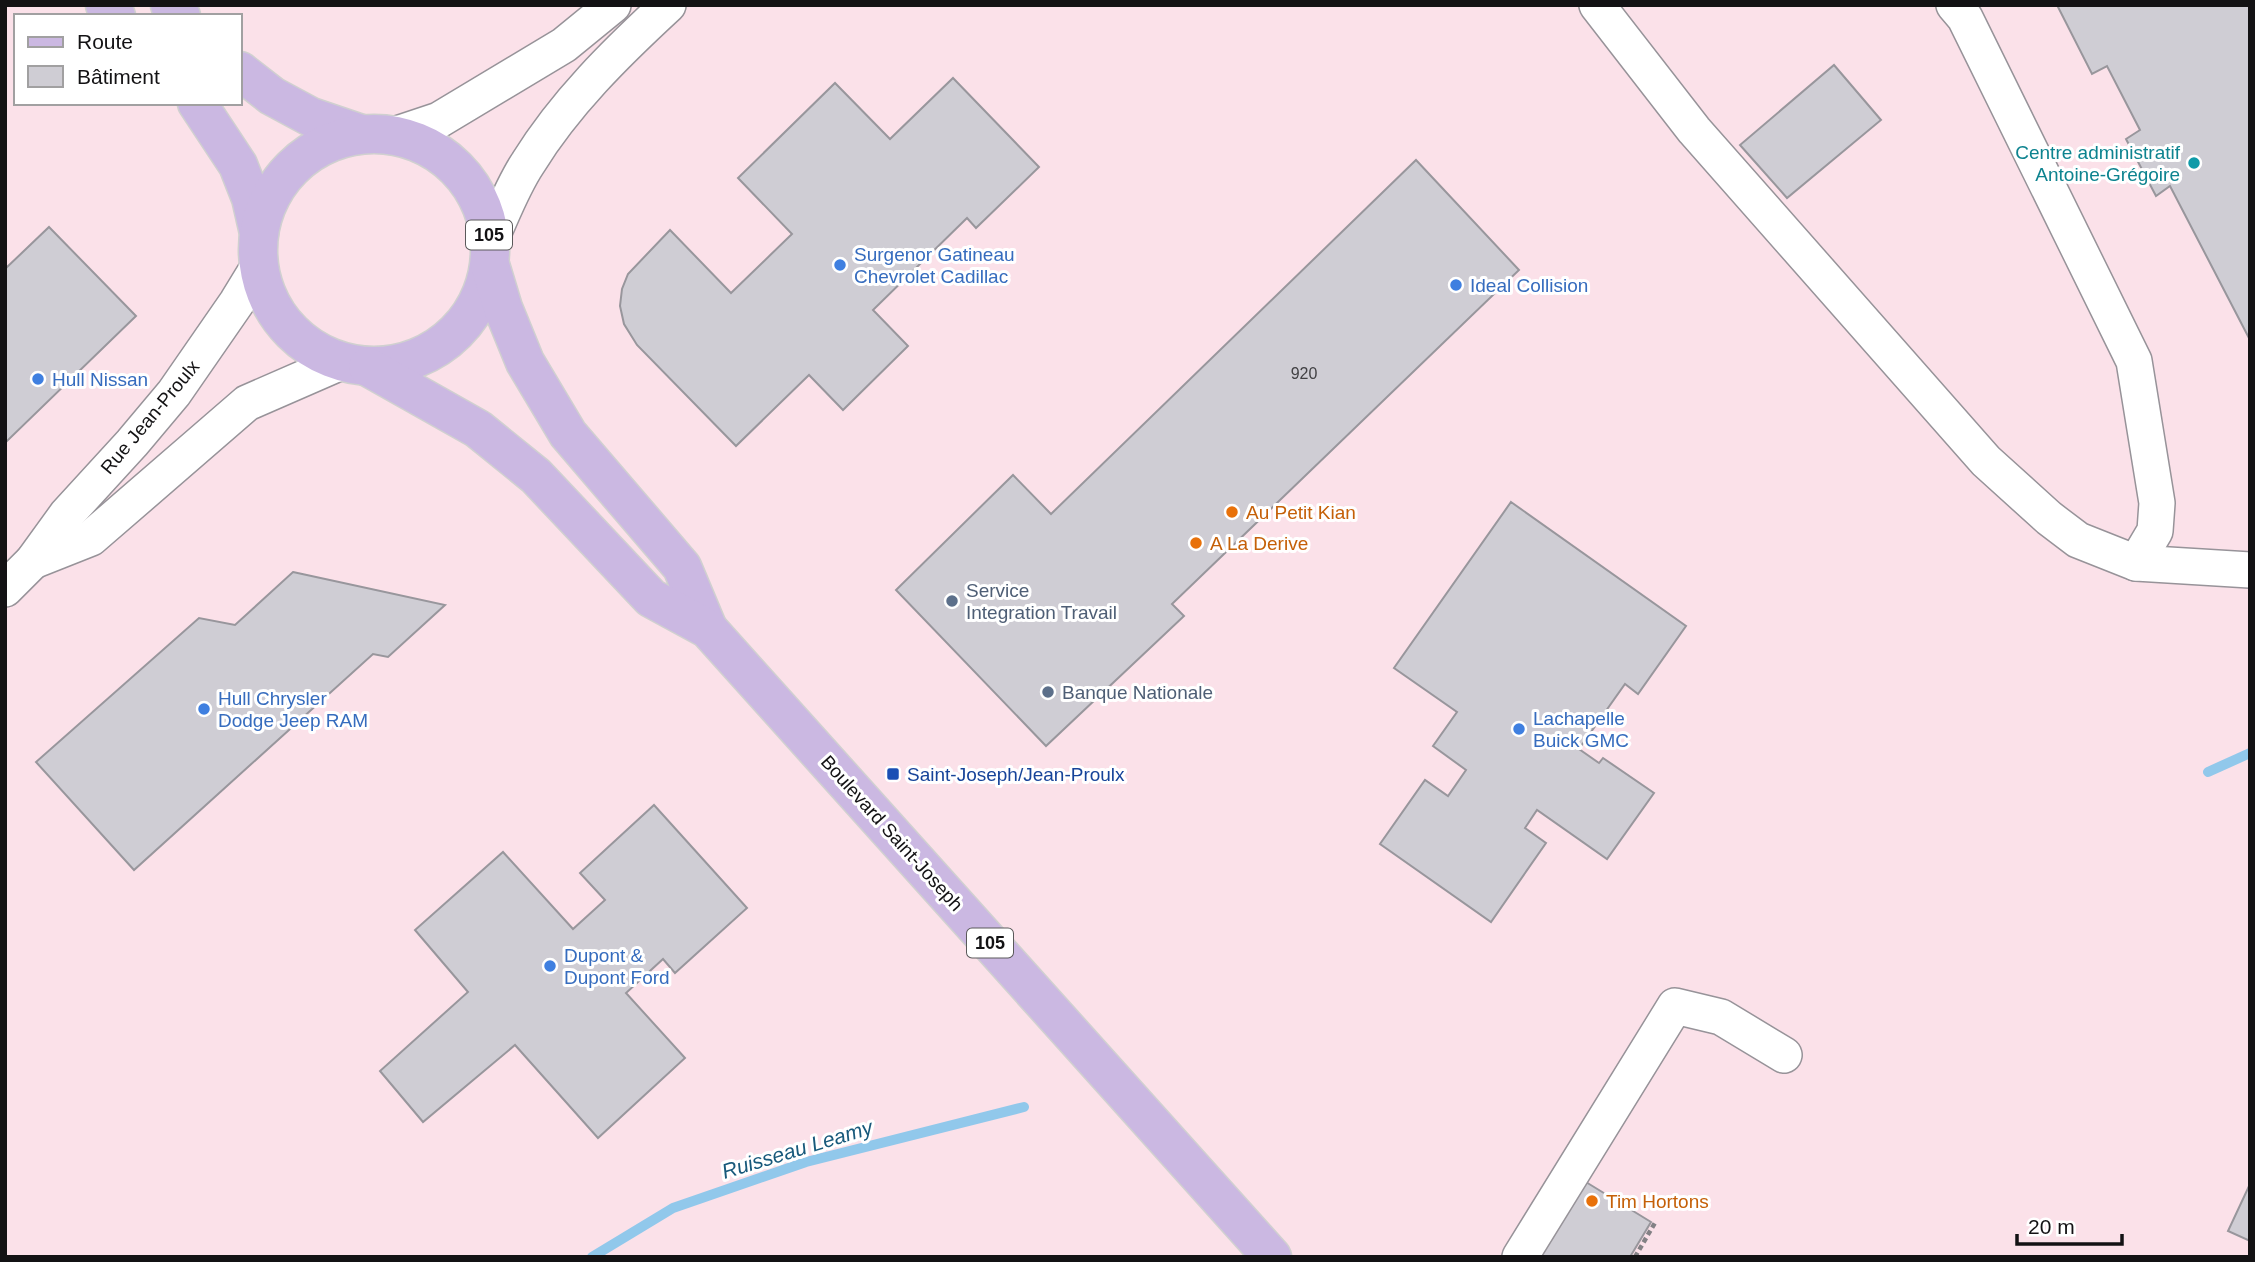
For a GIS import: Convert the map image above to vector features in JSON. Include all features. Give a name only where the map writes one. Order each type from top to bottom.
[{"type":"main road","name":"105","points":[[198,105],[238,165],[251,198],[265,292],[278,316],[295,336],[316,352],[355,365],[402,363],[434,350],[461,327],[480,298],[490,253],[482,207],[468,181],[447,160],[422,144],[311,117],[272,96],[242,73]]},
{"type":"main road","points":[[259,249],[271,197],[293,166],[324,145],[377,135]]},
{"type":"main road","name":"Boulevard Saint-Joseph","points":[[490,253],[503,308],[525,362],[568,434],[682,567],[708,629],[1272,1257]]},
{"type":"main road","name":"Boulevard Saint-Joseph","points":[[355,365],[478,429],[536,476],[651,598],[708,629]]},
{"type":"street","points":[[377,135],[439,120],[564,45],[613,5]]},
{"type":"street","points":[[490,253],[527,163],[554,125],[609,60],[668,5]]},
{"type":"street","points":[[1597,5],[1694,130],[1986,461],[2049,518],[2078,540],[2136,563],[2250,570]]},
{"type":"street","points":[[1954,5],[1965,18],[2134,361],[2157,503],[2155,531],[2136,563]]},
{"type":"street","name":"Rue Jean-Proulx","points":[[5,589],[33,562],[66,514],[174,393],[237,302],[259,249]]},
{"type":"street","name":"Rue Jean-Proulx","points":[[33,562],[91,538],[247,403],[355,365]]},
{"type":"street","points":[[1520,1257],[1675,1006],[1721,1017],[1784,1055]]},
{"type":"path","points":[[1635,1257],[1657,1221]]},
{"type":"shaded area","points":[[5,5],[2250,5],[2250,1257],[5,1257]]},
{"type":"building","name":"Centre administratif Antoine-Grégoire","points":[[2057,5],[2250,5],[2250,340],[2170,186],[2156,196],[2126,139],[2140,130],[2107,66],[2092,74]]},
{"type":"building","points":[[1834,65],[1881,120],[1787,198],[1740,145]]},
{"type":"building","name":"Surgenor Gatineau Chevrolet Cadillac","points":[[953,78],[1039,167],[976,228],[967,218],[873,310],[908,346],[843,410],[809,375],[736,446],[637,345],[624,324],[620,306],[622,289],[628,274],[670,230],[731,293],[792,234],[738,178],[835,83],[890,139]]},
{"type":"building","points":[[1416,160],[1519,270],[1172,604],[1184,616],[1046,746],[896,590],[1013,475],[1051,514]]},
{"type":"building","name":"Hull Nissan","points":[[49,227],[136,316],[5,443],[5,269]]},
{"type":"building","name":"Lachapelle Buick GMC","points":[[1511,502],[1686,626],[1638,694],[1625,684],[1579,749],[1599,763],[1603,758],[1654,793],[1607,859],[1537,810],[1525,828],[1546,843],[1491,922],[1380,844],[1425,780],[1448,796],[1466,770],[1433,746],[1457,712],[1394,668]]},
{"type":"building","name":"Hull Chrysler Dodge Jeep RAM","points":[[293,572],[445,605],[388,657],[373,654],[134,870],[36,762],[199,618],[235,625]]},
{"type":"building","name":"Dupont & Dupont Ford","points":[[654,805],[747,908],[675,973],[663,959],[626,993],[685,1058],[598,1138],[515,1045],[423,1122],[380,1071],[468,992],[415,930],[503,852],[573,929],[605,900],[580,873]]},
{"type":"building","name":"Tim Hortons","points":[[1581,1179],[1651,1222],[1630,1257],[1533,1257]]},
{"type":"building","points":[[2250,1184],[2250,1241],[2228,1231]]},
{"type":"waterway","name":"Ruisseau Leamy","points":[[2208,772],[2250,753]]},
{"type":"waterway","name":"Ruisseau Leamy","points":[[592,1257],[673,1208],[806,1162],[1024,1107]]},
{"type":"place","name":"Centre administratif Antoine-Grégoire","points":[[2194,163]]},
{"type":"place","name":"Surgenor Gatineau Chevrolet Cadillac","points":[[840,265]]},
{"type":"place","name":"Ideal Collision","points":[[1456,285]]},
{"type":"place","name":"Hull Nissan","points":[[38,379]]},
{"type":"place","name":"Au Petit Kian","points":[[1232,512]]},
{"type":"place","name":"A La Derive","points":[[1196,543]]},
{"type":"place","name":"Service Integration Travail","points":[[952,601]]},
{"type":"place","name":"Banque Nationale","points":[[1048,692]]},
{"type":"place","name":"Hull Chrysler Dodge Jeep RAM","points":[[204,709]]},
{"type":"place","name":"Lachapelle Buick GMC","points":[[1519,729]]},
{"type":"place","name":"Saint-Joseph/Jean-Proulx","points":[[893,774]]},
{"type":"place","name":"Dupont & Dupont Ford","points":[[550,966]]},
{"type":"place","name":"Tim Hortons","points":[[1592,1201]]}]
